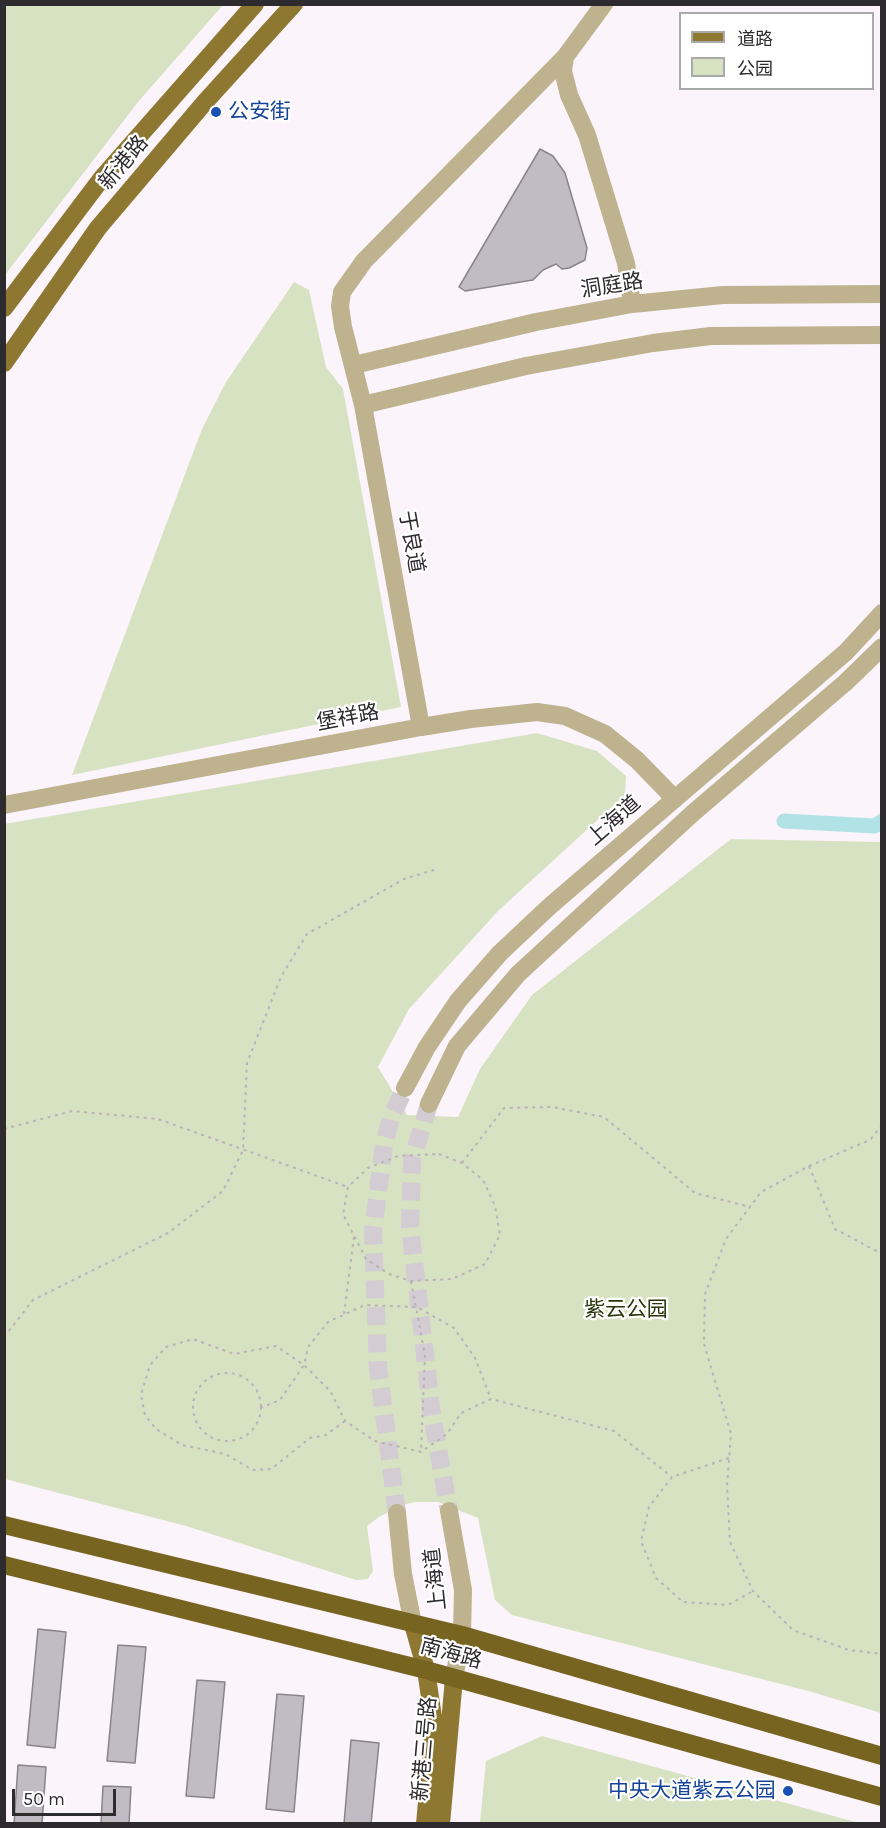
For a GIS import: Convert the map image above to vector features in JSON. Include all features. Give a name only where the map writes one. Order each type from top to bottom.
[{"type":"highway","name":"南海路","points":[[8,1526],[462,1635],[882,1756]]},
{"type":"highway","name":"南海路","points":[[4,1565],[426,1670],[882,1797]]},
{"type":"main road","name":"新港路","points":[[4,308],[10,292],[102,178],[255,4]]},
{"type":"main road","name":"新港路","points":[[4,363],[98,228],[238,64],[294,4]]},
{"type":"main road","name":"新港三号路","points":[[413,1624],[426,1670],[434,1724],[425,1824]]},
{"type":"main road","name":"新港三号路","points":[[441,1824],[454,1678]]},
{"type":"street","name":"于良道","points":[[421,727],[363,405],[340,306],[342,292],[364,261],[565,57],[604,4]]},
{"type":"street","points":[[565,57],[565,85],[591,146],[626,263],[632,304]]},
{"type":"street","name":"洞庭路","points":[[354,365],[536,322],[632,304],[723,295],[882,294]]},
{"type":"street","points":[[363,405],[526,366],[653,343],[711,336],[882,335]]},
{"type":"street","name":"上海道","points":[[405,1088],[439,1028],[481,973],[550,906],[846,652],[882,613]]},
{"type":"street","points":[[429,1104],[457,1046],[518,974],[693,813],[837,690],[882,647]]},
{"type":"street","name":"堡祥路","points":[[4,805],[421,727],[537,712],[565,716],[605,734],[624,748],[675,799]]},
{"type":"street","name":"上海道","points":[[449,1511],[463,1590],[462,1635],[454,1678]]},
{"type":"street","name":"上海道","points":[[397,1513],[403,1574],[413,1624]]},
{"type":"path","points":[[4,1337],[33,1300],[168,1233],[223,1191],[243,1150],[247,1063],[281,977],[306,934],[404,879],[437,869]]},
{"type":"path","points":[[462,1163],[504,1108],[552,1107],[604,1117],[694,1192],[750,1207]]},
{"type":"path","points":[[4,1129],[72,1111],[158,1119],[348,1187]]},
{"type":"path","points":[[882,1125],[870,1140],[810,1166],[761,1192],[726,1239],[705,1294],[704,1344],[731,1434],[727,1486],[730,1542],[753,1591],[793,1630],[849,1650],[882,1654]]},
{"type":"path","points":[[439,1154],[462,1163],[483,1180],[495,1206],[500,1235],[485,1264],[452,1279],[411,1281],[389,1274],[366,1259],[343,1214],[348,1187],[368,1168],[398,1156],[439,1154]]},
{"type":"path","points":[[810,1166],[835,1229],[882,1254]]},
{"type":"path","points":[[344,1315],[354,1236]]},
{"type":"path","points":[[411,1281],[425,1355],[421,1452]]},
{"type":"path","points":[[260,1408],[259,1398],[247,1380],[226,1373],[206,1380],[194,1398],[193,1409],[201,1430],[211,1437],[233,1441],[252,1429],[260,1408],[280,1400],[304,1365],[308,1347],[328,1322],[365,1305],[417,1307],[454,1328],[475,1358],[491,1399]]},
{"type":"path","points":[[345,1421],[326,1435],[310,1438],[271,1469],[254,1470],[225,1455],[182,1445],[156,1429],[145,1415],[141,1395],[150,1365],[166,1347],[193,1339],[234,1354],[276,1346],[304,1365],[331,1392],[345,1421],[375,1441],[421,1452],[447,1434],[461,1413],[491,1399],[614,1431],[672,1478]]},
{"type":"path","points":[[729,1458],[672,1478],[649,1507],[641,1541],[656,1578],[683,1602],[728,1605],[753,1591]]},
{"type":"green space","points":[[5,4],[223,5],[138,102],[5,275]]},
{"type":"green space","points":[[294,282],[309,290],[326,367],[343,389],[401,707],[72,775],[202,429],[226,382]]},
{"type":"green space","name":"紫云公园","points":[[537,733],[597,751],[626,776],[625,795],[498,911],[409,1009],[378,1067],[407,1115],[458,1117],[480,1069],[532,995],[731,839],[881,842],[881,1713],[812,1692],[512,1615],[495,1600],[478,1518],[438,1502],[416,1502],[402,1505],[367,1526],[373,1571],[368,1579],[356,1580],[186,1526],[5,1479],[4,824]]},
{"type":"green space","points":[[542,1736],[859,1823],[480,1823],[486,1761]]},
{"type":"building","points":[[540,149],[553,156],[565,173],[587,248],[585,260],[562,269],[556,264],[543,270],[533,280],[465,291],[459,287]]},
{"type":"building","points":[[38,1629],[66,1632],[55,1748],[27,1745]]},
{"type":"building","points":[[118,1645],[146,1647],[135,1763],[107,1761]]},
{"type":"building","points":[[197,1680],[225,1682],[214,1798],[186,1796]]},
{"type":"building","points":[[277,1694],[304,1696],[294,1812],[266,1809]]},
{"type":"building","points":[[351,1740],[379,1743],[371,1824],[344,1824]]},
{"type":"building","points":[[18,1765],[46,1767],[42,1824],[14,1824]]},
{"type":"building","points":[[103,1786],[131,1787],[129,1824],[101,1824]]},
{"type":"waterway","points":[[784,821],[875,826],[882,821]]},
{"type":"tunnel","points":[[397,1513],[378,1368],[373,1231],[384,1145],[391,1118],[405,1088]]},
{"type":"tunnel","points":[[429,1104],[412,1161],[410,1227],[432,1415],[449,1511]]},
{"type":"place","name":"公安街","points":[[216,112]]},
{"type":"place","name":"中央大道紫云公园","points":[[788,1791]]}]
